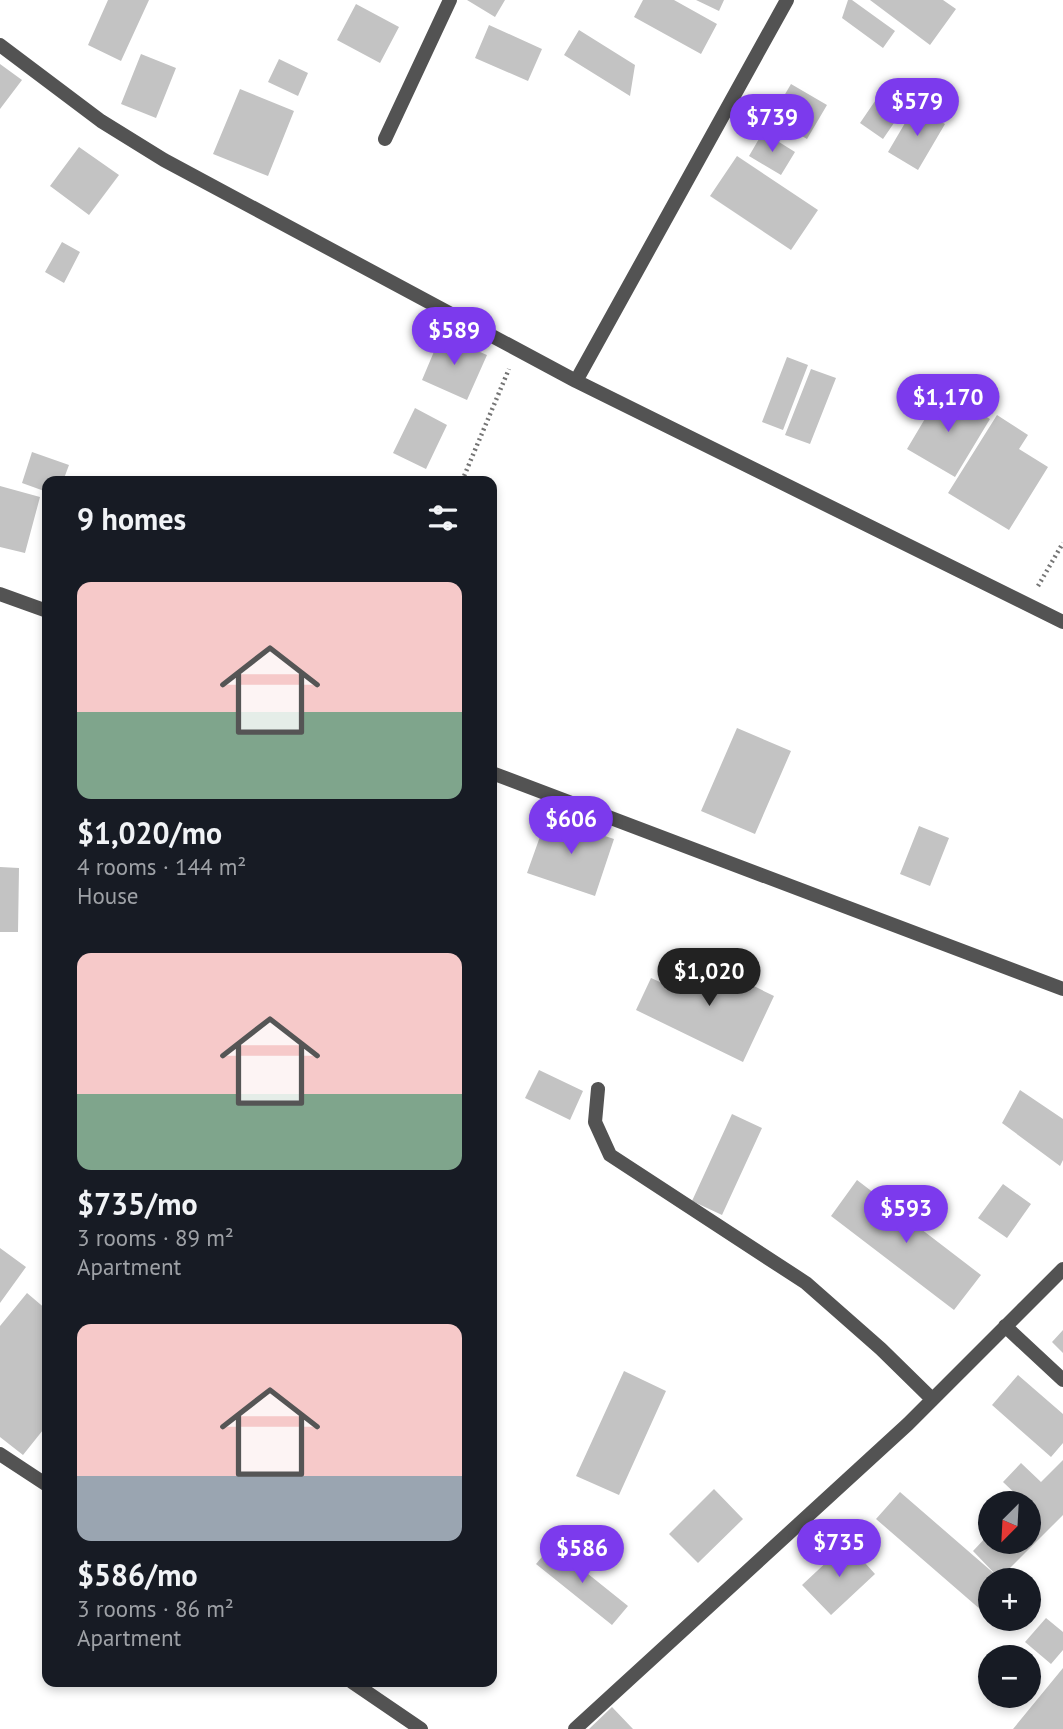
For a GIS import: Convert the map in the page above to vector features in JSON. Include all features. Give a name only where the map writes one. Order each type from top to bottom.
[{"type":"street","points":[[385,139],[450,0]]},
{"type":"street","points":[[576,381],[787,0]]},
{"type":"street","points":[[0,46],[101,121],[164,160],[576,381],[1063,622]]},
{"type":"street","points":[[0,594],[42,609]]},
{"type":"street","points":[[497,775],[1063,989]]},
{"type":"street","points":[[598,1089],[595,1122],[610,1155],[806,1283],[881,1349],[932,1399]]},
{"type":"street","points":[[575,1729],[908,1424],[1063,1269]]},
{"type":"street","points":[[1005,1326],[1063,1380]]},
{"type":"street","points":[[0,1454],[42,1482]]},
{"type":"street","points":[[359,1687],[421,1729]]},
{"type":"path","points":[[464,476],[518,348]]},
{"type":"path","points":[[1027,605],[1063,544]]},
{"type":"building","points":[[108,0],[149,0],[121,61],[88,45]]},
{"type":"building","points":[[467,0],[505,0],[495,17]]},
{"type":"building","points":[[643,0],[674,0],[717,24],[701,54],[634,17]]},
{"type":"building","points":[[696,0],[724,0],[719,11]]},
{"type":"building","points":[[848,0],[852,0],[895,31],[883,48],[842,18]]},
{"type":"building","points":[[870,0],[943,0],[956,9],[930,45]]},
{"type":"building","points":[[356,4],[399,27],[380,63],[337,40]]},
{"type":"building","points":[[489,25],[542,49],[528,81],[475,58]]},
{"type":"building","points":[[579,30],[635,65],[630,96],[564,55]]},
{"type":"building","points":[[141,54],[176,68],[156,118],[121,104]]},
{"type":"building","points":[[279,59],[308,73],[298,96],[268,82]]},
{"type":"building","points":[[0,64],[22,80],[0,109]]},
{"type":"building","points":[[791,84],[827,105],[807,139],[771,118]]},
{"type":"building","points":[[886,85],[909,101],[883,139],[860,123]]},
{"type":"building","points":[[240,89],[294,111],[268,176],[213,154]]},
{"type":"building","points":[[915,106],[945,124],[918,170],[888,152]]},
{"type":"building","points":[[763,132],[795,152],[781,175],[749,156]]},
{"type":"building","points":[[79,147],[119,175],[89,215],[50,186]]},
{"type":"building","points":[[737,156],[818,210],[791,250],[710,196]]},
{"type":"building","points":[[62,242],[80,252],[64,283],[45,272]]},
{"type":"building","points":[[441,335],[487,355],[467,400],[422,380]]},
{"type":"building","points":[[787,357],[808,365],[783,430],[762,422]]},
{"type":"building","points":[[811,369],[836,378],[810,444],[785,435]]},
{"type":"building","points":[[942,390],[990,419],[955,477],[907,449]]},
{"type":"building","points":[[415,408],[447,425],[426,469],[393,453]]},
{"type":"building","points":[[997,415],[1028,435],[1019,449],[1048,467],[1009,530],[948,493]]},
{"type":"building","points":[[32,452],[69,465],[65,476],[42,476],[42,490],[22,483]]},
{"type":"building","points":[[0,486],[40,497],[25,553],[0,547]]},
{"type":"building","points":[[737,728],[791,751],[755,834],[701,811]]},
{"type":"building","points":[[547,817],[614,839],[595,896],[527,873]]},
{"type":"building","points":[[919,826],[949,838],[930,886],[900,874]]},
{"type":"building","points":[[0,867],[19,868],[18,932],[0,932]]},
{"type":"building","points":[[692,956],[774,996],[743,1062],[636,1010],[651,978],[676,989]]},
{"type":"building","points":[[539,1070],[583,1091],[570,1120],[525,1098]]},
{"type":"building","points":[[1020,1090],[1063,1119],[1063,1160],[1060,1166],[1002,1123]]},
{"type":"building","points":[[732,1114],[762,1128],[722,1215],[692,1201]]},
{"type":"building","points":[[857,1180],[981,1275],[954,1310],[831,1216]]},
{"type":"building","points":[[1003,1184],[1031,1204],[1007,1238],[978,1218]]},
{"type":"building","points":[[0,1248],[26,1267],[0,1303]]},
{"type":"building","points":[[27,1293],[42,1306],[42,1431],[23,1455],[0,1437],[0,1326]]},
{"type":"building","points":[[1063,1330],[1063,1353],[1052,1342]]},
{"type":"building","points":[[624,1371],[666,1391],[619,1495],[576,1476]]},
{"type":"building","points":[[1018,1375],[1063,1414],[1063,1443],[1051,1457],[992,1405]]},
{"type":"building","points":[[1063,1460],[1063,1515],[1041,1537],[1041,1491],[1012,1491],[1003,1482],[1021,1463],[1041,1482]]},
{"type":"building","points":[[714,1489],[743,1519],[698,1563],[669,1534]]},
{"type":"building","points":[[900,1492],[988,1568],[978,1568],[978,1607],[876,1519]]},
{"type":"building","points":[[847,1543],[875,1574],[831,1615],[802,1585]]},
{"type":"building","points":[[552,1545],[628,1606],[612,1625],[536,1564]]},
{"type":"building","points":[[978,1546],[978,1554],[1024,1554],[1010,1568],[989,1568],[973,1551]]},
{"type":"building","points":[[1046,1618],[1063,1632],[1063,1650],[1051,1664],[1041,1656],[1041,1645],[1029,1645],[1025,1642],[1035,1631],[1041,1631],[1041,1624]]},
{"type":"building","points":[[1063,1668],[1063,1729],[1013,1729],[1030,1708],[1041,1708],[1041,1695]]},
{"type":"building","points":[[612,1707],[633,1729],[589,1729]]}]
